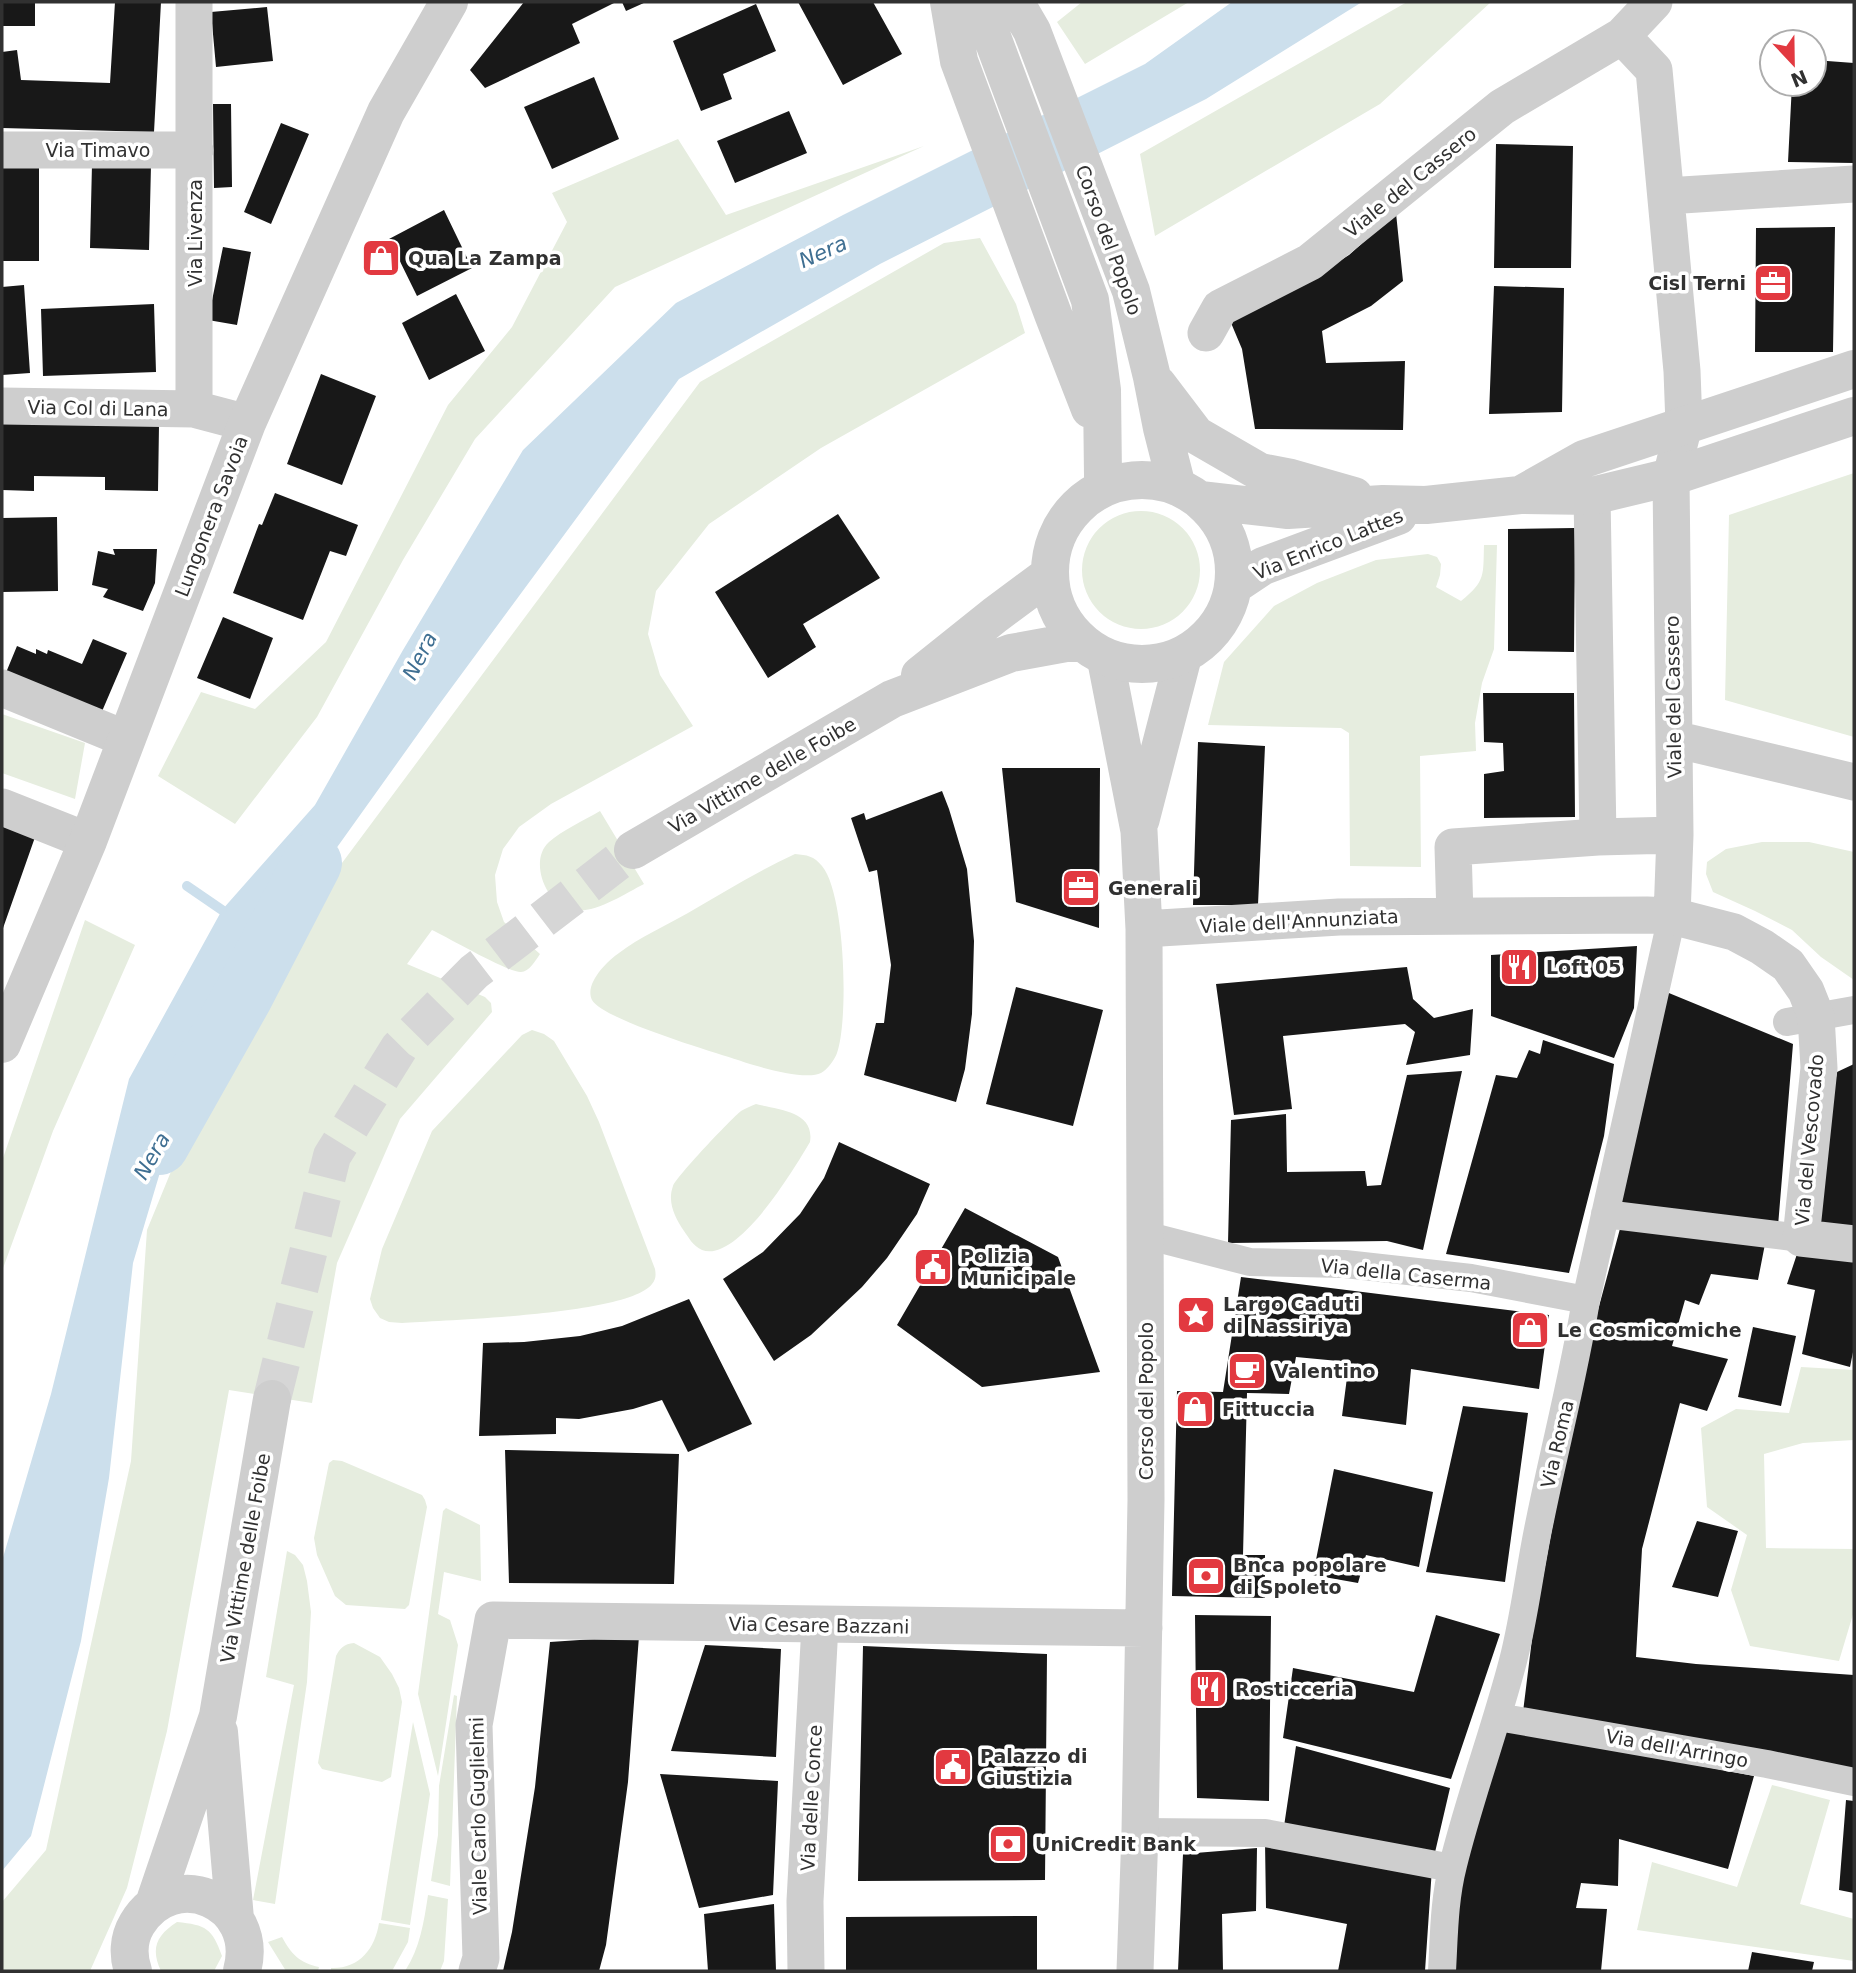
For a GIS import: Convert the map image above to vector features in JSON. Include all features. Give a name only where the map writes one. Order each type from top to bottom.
[{"type":"street","name":"Via Livenza","points":[[194,2],[194,410]]},
{"type":"street","name":"Lungonera Savoia","points":[[2,1044],[10,998],[88,841],[247,423],[386,112],[449,2]]},
{"type":"street","name":"Corso del Popolo","points":[[949,2],[959,61],[1103,440]]},
{"type":"street","name":"Corso del Popolo","points":[[979,2],[1090,300],[1102,390],[1103,477],[1106,487]]},
{"type":"street","name":"Viale del Cassero","points":[[1206,333],[1220,308],[1310,262],[1502,107],[1622,36],[1654,2]]},
{"type":"street","name":"Corso del Popolo","points":[[1023,17],[1131,291],[1162,428],[1188,494]]},
{"type":"street","name":"Viale del Cassero","points":[[1622,36],[1654,70],[1682,371],[1684,425],[1671,477],[1675,835],[1672,916]]},
{"type":"street","name":"Via Timavo","points":[[2,150],[195,150]]},
{"type":"street","points":[[1667,196],[1854,184]]},
{"type":"street","points":[[1090,300],[1162,428]]},
{"type":"street","points":[[1684,425],[1854,369]]},
{"type":"street","points":[[1152,377],[1196,435],[1260,472],[1383,504]]},
{"type":"street","name":"Via Col di Lana","points":[[2,406],[194,410]]},
{"type":"street","points":[[194,410],[247,423]]},
{"type":"street","points":[[1598,837],[1592,496],[1671,477],[1854,416]]},
{"type":"street","name":"Via Enrico Lattes","points":[[1520,495],[1584,459],[1684,425]]},
{"type":"street","points":[[1153,480],[1188,494],[1216,517],[1228,538],[1234,562],[1233,586],[1224,613],[1208,637],[1184,654],[1158,663],[1132,664],[1094,650],[1065,624],[1053,601],[1049,575],[1055,539],[1075,508],[1106,487],[1129,481],[1153,480]]},
{"type":"street","name":"Via Enrico Lattes","points":[[1188,494],[1288,510],[1383,504],[1426,505],[1520,495],[1592,496]]},
{"type":"street","name":"Via Enrico Lattes","points":[[1233,586],[1263,566],[1426,505]]},
{"type":"street","name":"Via Vittime delle Foibe","points":[[633,850],[892,699],[1049,575]]},
{"type":"street","name":"Via Vittime delle Foibe","points":[[892,699],[1011,653],[1066,643],[1094,650]]},
{"type":"street","name":"Corso del Popolo","points":[[1094,650],[1139,831],[1144,929],[1146,1500],[1135,1971]]},
{"type":"street","name":"Corso del Popolo","points":[[1139,831],[1184,654]]},
{"type":"street","points":[[2,688],[126,739]]},
{"type":"street","points":[[1674,739],[1854,782]]},
{"type":"street","points":[[2,807],[88,841]]},
{"type":"street","points":[[1455,916],[1452,847],[1598,837],[1675,835]]},
{"type":"street","name":"Viale dell'Annunziata","points":[[1144,929],[1339,917],[1672,916],[1734,932],[1788,965],[1803,1010]]},
{"type":"street","name":"Via Roma","points":[[1442,1971],[1445,1916],[1452,1868],[1514,1657],[1540,1518],[1605,1214],[1670,964],[1672,916]]},
{"type":"street","points":[[1803,1010],[1854,1010]]},
{"type":"street","name":"Via del Vescovado","points":[[1803,1010],[1819,1068],[1801,1238],[1854,1244]]},
{"type":"street","points":[[1605,1214],[1801,1238]]},
{"type":"street","name":"Via della Caserma","points":[[1145,1235],[1250,1262],[1345,1264],[1471,1278],[1586,1300]]},
{"type":"street","name":"Via Vittime delle Foibe","points":[[128,1963],[134,1930],[142,1915],[154,1904],[218,1716],[272,1399]]},
{"type":"street","name":"Via Cesare Bazzani","points":[[493,1620],[1144,1628]]},
{"type":"street","name":"Viale Carlo Guglielmi","points":[[477,1971],[481,1958],[474,1725],[493,1620]]},
{"type":"street","name":"Via delle Conce","points":[[806,1971],[805,1901],[820,1625]]},
{"type":"street","name":"Via Vittime delle Foibe","points":[[218,1716],[235,1919],[242,1931],[247,1967]]},
{"type":"street","name":"Via dell'Arringo","points":[[1498,1717],[1854,1782]]},
{"type":"street","points":[[1140,1832],[1265,1833],[1452,1868]]},
{"type":"street","points":[[154,1904],[171,1896],[198,1895],[223,1905],[235,1919]]},
{"type":"shaded area","points":[[1082,2],[1189,2],[1085,64],[1057,22]]},
{"type":"shaded area","points":[[1407,2],[1491,2],[1380,104],[1155,236],[1140,154]]},
{"type":"shaded area","points":[[678,139],[726,215],[924,146],[615,287],[475,439],[403,560],[317,717],[235,824],[158,776],[201,692],[255,709],[326,642],[448,405],[512,327],[567,222],[552,193]]},
{"type":"shaded area","points":[[980,238],[1016,304],[1025,333],[821,448],[709,524],[656,591],[648,634],[660,675],[693,726],[551,804],[519,827],[503,849],[495,875],[497,902],[504,922],[540,954],[534,962],[524,971],[514,971],[432,930],[407,964],[485,997],[491,1003],[492,1012],[400,1119],[337,1263],[312,1403],[229,1390],[167,1731],[127,1888],[90,1971],[2,1971],[2,1902],[46,1850],[131,1461],[147,1230],[243,996],[700,382],[944,243]]},
{"type":"shaded area","points":[[1854,473],[1854,737],[1725,700],[1729,515]]},
{"type":"shaded area","points":[[1141,511],[1163,516],[1183,528],[1195,548],[1200,570],[1195,592],[1183,612],[1163,624],[1141,629],[1119,624],[1099,612],[1087,592],[1082,570],[1087,548],[1099,528],[1119,516]]},
{"type":"shaded area","points":[[1484,545],[1497,545],[1494,649],[1482,683],[1475,723],[1476,751],[1420,756],[1421,867],[1350,866],[1349,733],[1341,728],[1208,725],[1224,662],[1274,606],[1317,583],[1376,560],[1428,554],[1437,557],[1441,564],[1436,587],[1461,601],[1482,577]]},
{"type":"shaded area","points":[[2,714],[85,743],[75,799],[2,773]]},
{"type":"shaded area","points":[[600,811],[644,884],[597,907],[577,911],[568,909],[560,905],[547,889],[542,879],[540,859],[549,842]]},
{"type":"shaded area","points":[[1762,842],[1809,842],[1854,852],[1854,980],[1821,957],[1792,930],[1713,892],[1706,874],[1707,862],[1726,849]]},
{"type":"shaded area","points":[[795,854],[810,857],[822,866],[830,880],[840,928],[844,986],[841,1036],[836,1055],[823,1072],[814,1075],[792,1074],[746,1063],[636,1025],[600,1008],[592,1000],[590,994],[594,980],[603,967],[619,953]]},
{"type":"shaded area","points":[[85,920],[135,945],[53,1131],[2,1271],[2,1161]]},
{"type":"shaded area","points":[[532,1030],[554,1041],[587,1096],[655,1269],[656,1275],[652,1284],[636,1294],[609,1303],[534,1314],[402,1323],[380,1318],[370,1299],[382,1249],[432,1131],[522,1035]]},
{"type":"shaded area","points":[[756,1104],[785,1110],[801,1118],[810,1132],[810,1142],[764,1211],[748,1229],[716,1250],[702,1250],[692,1242],[675,1215],[671,1204],[673,1186],[735,1116]]},
{"type":"shaded area","points":[[1801,1367],[1854,1370],[1854,1440],[1803,1443],[1764,1454],[1766,1548],[1854,1549],[1854,1611],[1839,1661],[1750,1646],[1731,1590],[1747,1535],[1707,1507],[1701,1428],[1736,1409],[1789,1413]]},
{"type":"shaded area","points":[[333,1460],[342,1461],[422,1495],[425,1500],[427,1507],[409,1605],[405,1609],[346,1605],[335,1596],[317,1555],[314,1538],[329,1463]]},
{"type":"shaded area","points":[[446,1508],[480,1525],[481,1581],[444,1572],[438,1614],[450,1620],[458,1645],[438,1776],[418,1694],[443,1511]]},
{"type":"shaded area","points":[[287,1551],[295,1555],[303,1565],[311,1612],[307,1682],[275,1904],[253,1900],[294,1685],[266,1677]]},
{"type":"shaded area","points":[[354,1643],[380,1657],[399,1688],[402,1702],[391,1777],[382,1782],[322,1769],[318,1763],[336,1656],[343,1647]]},
{"type":"shaded area","points":[[454,1695],[457,1696],[450,1886],[431,1881],[438,1835],[439,1786]]},
{"type":"shaded area","points":[[413,1722],[430,1794],[410,1925],[381,1920]]},
{"type":"shaded area","points":[[1772,1785],[1830,1800],[1800,1904],[1854,1919],[1854,1961],[1637,1930],[1652,1862],[1737,1887]]},
{"type":"shaded area","points":[[428,1895],[448,1899],[444,1961],[440,1971],[405,1971],[418,1944]]},
{"type":"shaded area","points":[[177,1922],[201,1927],[215,1939],[222,1956],[214,1971],[161,1971],[156,1955],[157,1943]]},
{"type":"shaded area","points":[[379,1923],[410,1928],[408,1942],[392,1971],[331,1971],[331,1968],[350,1965],[364,1956],[374,1941]]},
{"type":"shaded area","points":[[282,1937],[297,1957],[319,1967],[318,1971],[286,1971],[268,1942]]},
{"type":"water","points":[[1232,2],[1362,2],[1206,99],[880,264],[679,379],[438,706],[228,1000],[161,1169],[133,1263],[109,1478],[81,1641],[31,1836],[2,1871],[2,1561],[51,1394],[129,1079],[222,910],[315,805],[403,650],[523,450],[676,303],[843,215],[1145,64]]},
{"type":"building","points":[[2,2],[35,2],[35,26],[2,26]]},
{"type":"building","points":[[115,2],[161,2],[154,132],[2,128],[2,52],[17,50],[21,80],[110,83]]},
{"type":"building","points":[[524,2],[616,2],[572,24],[580,43],[485,88],[470,70]]},
{"type":"building","points":[[622,2],[646,2],[626,11]]},
{"type":"building","points":[[798,2],[873,2],[902,54],[843,85]]},
{"type":"building","points":[[756,4],[776,51],[723,74],[732,99],[701,111],[673,41]]},
{"type":"building","points":[[267,7],[273,61],[216,67],[211,12]]},
{"type":"building","points":[[1828,61],[1854,63],[1854,163],[1788,162],[1791,98],[1828,98]]},
{"type":"building","points":[[594,77],[619,139],[552,169],[524,107]]},
{"type":"building","points":[[213,104],[231,104],[232,187],[214,188]]},
{"type":"building","points":[[789,111],[807,153],[735,183],[717,141]]},
{"type":"building","points":[[281,123],[309,134],[271,224],[244,212]]},
{"type":"building","points":[[1496,144],[1573,146],[1571,268],[1494,268]]},
{"type":"building","points":[[2,162],[39,162],[39,261],[2,261]]},
{"type":"building","points":[[92,164],[151,165],[149,250],[90,248]]},
{"type":"building","points":[[444,210],[472,268],[417,296],[389,239]]},
{"type":"building","points":[[1396,213],[1403,281],[1371,306],[1322,331],[1326,363],[1405,361],[1403,430],[1255,429],[1242,349],[1226,311],[1318,274],[1349,255]]},
{"type":"building","points":[[1835,227],[1833,352],[1755,352],[1756,228]]},
{"type":"building","points":[[223,247],[251,252],[237,325],[208,320]]},
{"type":"building","points":[[24,285],[30,373],[2,375],[2,287]]},
{"type":"building","points":[[1494,286],[1564,288],[1562,412],[1489,414]]},
{"type":"building","points":[[456,294],[485,351],[429,380],[402,323]]},
{"type":"building","points":[[154,304],[156,372],[43,376],[41,309]]},
{"type":"building","points":[[321,374],[376,396],[342,485],[287,464]]},
{"type":"building","points":[[2,422],[159,425],[158,491],[105,490],[105,477],[34,476],[34,491],[2,490]]},
{"type":"building","points":[[275,493],[358,525],[346,556],[330,551],[303,620],[233,593],[259,524],[262,525]]},
{"type":"building","points":[[838,514],[880,578],[803,624],[816,647],[768,678],[715,592]]},
{"type":"building","points":[[57,517],[58,591],[2,592],[2,518]]},
{"type":"building","points":[[1575,528],[1574,652],[1508,651],[1508,529]]},
{"type":"building","points":[[113,549],[157,549],[155,583],[143,611],[103,597],[108,589],[92,585],[98,551],[115,555]]},
{"type":"building","points":[[223,617],[273,638],[250,699],[197,678]]},
{"type":"building","points":[[93,639],[127,653],[100,716],[5,675],[17,646],[36,654],[36,649],[47,654],[48,650],[82,664]]},
{"type":"building","points":[[1483,693],[1574,693],[1575,817],[1484,818],[1484,774],[1504,771],[1503,743],[1484,742]]},
{"type":"building","points":[[1198,742],[1265,746],[1258,905],[1193,905]]},
{"type":"building","points":[[1002,768],[1100,768],[1099,928],[1016,902]]},
{"type":"building","points":[[942,791],[967,869],[974,941],[972,1014],[965,1069],[956,1102],[864,1075],[876,1023],[884,1023],[891,965],[877,870],[869,872],[851,818],[864,813],[866,820]]},
{"type":"building","points":[[2,810],[40,823],[2,931]]},
{"type":"building","points":[[1637,946],[1634,1008],[1614,1058],[1491,1016],[1491,955]]},
{"type":"building","points":[[1407,967],[1413,999],[1434,1018],[1473,1009],[1470,1055],[1406,1065],[1415,1032],[1405,1024],[1283,1036],[1292,1109],[1234,1115],[1216,984]]},
{"type":"building","points":[[1016,987],[1103,1010],[1073,1126],[986,1104]]},
{"type":"building","points":[[1664,991],[1793,1044],[1778,1226],[1614,1208]]},
{"type":"building","points":[[1543,1040],[1614,1064],[1604,1136],[1569,1273],[1446,1254],[1496,1075],[1517,1078],[1529,1050],[1540,1054]]},
{"type":"building","points":[[1854,1064],[1854,1228],[1810,1221],[1837,1072]]},
{"type":"building","points":[[1462,1071],[1423,1250],[1387,1241],[1228,1243],[1231,1120],[1286,1114],[1287,1172],[1365,1171],[1367,1186],[1381,1185],[1407,1075]]},
{"type":"building","points":[[839,1142],[930,1184],[917,1214],[887,1258],[862,1287],[811,1335],[774,1361],[723,1279],[763,1252],[800,1214],[824,1178]]},
{"type":"building","points":[[965,1208],[1058,1257],[1100,1372],[982,1387],[897,1325]]},
{"type":"building","points":[[1621,1225],[1765,1244],[1758,1280],[1711,1274],[1699,1305],[1685,1300],[1672,1346],[1728,1359],[1707,1411],[1680,1403],[1642,1549],[1636,1657],[1854,1675],[1854,1773],[1523,1712],[1533,1631],[1581,1373]]},
{"type":"building","points":[[1800,1245],[1854,1257],[1854,1347],[1850,1367],[1802,1354],[1815,1290],[1787,1284]]},
{"type":"building","points":[[1241,1277],[1549,1315],[1539,1389],[1411,1369],[1406,1425],[1342,1416],[1349,1362],[1296,1357],[1289,1394],[1247,1393],[1243,1555],[1265,1555],[1265,1598],[1172,1596],[1177,1391],[1223,1392]]},
{"type":"building","points":[[689,1299],[752,1424],[688,1452],[662,1400],[633,1409],[579,1419],[556,1418],[556,1434],[479,1436],[483,1343],[580,1336],[622,1326]]},
{"type":"building","points":[[1753,1327],[1796,1336],[1781,1406],[1738,1397]]},
{"type":"building","points":[[1463,1406],[1528,1413],[1505,1582],[1426,1572]]},
{"type":"building","points":[[505,1450],[679,1454],[674,1584],[509,1583]]},
{"type":"building","points":[[1334,1469],[1433,1492],[1419,1567],[1366,1555],[1358,1583],[1313,1575]]},
{"type":"building","points":[[1697,1521],[1738,1531],[1718,1597],[1672,1587]]},
{"type":"building","points":[[1195,1615],[1271,1616],[1269,1801],[1197,1798]]},
{"type":"building","points":[[1436,1615],[1500,1634],[1451,1779],[1283,1738],[1293,1668],[1414,1692]]},
{"type":"building","points":[[639,1636],[628,1782],[606,1945],[599,1971],[503,1971],[512,1932],[535,1787],[550,1642]]},
{"type":"building","points":[[705,1645],[781,1649],[776,1757],[671,1751]]},
{"type":"building","name":"Palazzo di Giustizia","points":[[863,1646],[1047,1654],[1045,1880],[858,1881]]},
{"type":"building","points":[[1502,1728],[1754,1776],[1728,1869],[1619,1839],[1618,1886],[1581,1883],[1576,1908],[1607,1909],[1601,1971],[1454,1971],[1461,1875]]},
{"type":"building","points":[[1296,1746],[1450,1788],[1433,1861],[1283,1833]]},
{"type":"building","points":[[660,1774],[778,1781],[773,1895],[699,1908]]},
{"type":"building","points":[[1846,1800],[1854,1801],[1854,1893],[1839,1890]]},
{"type":"building","points":[[1265,1842],[1432,1868],[1425,1971],[1338,1971],[1347,1924],[1266,1908]]},
{"type":"building","points":[[1257,1848],[1256,1911],[1222,1914],[1223,1971],[1178,1971],[1183,1854]]},
{"type":"building","points":[[774,1904],[776,1971],[708,1971],[704,1914]]},
{"type":"building","points":[[1037,1916],[1037,1971],[846,1971],[846,1917]]},
{"type":"building","points":[[1752,1952],[1814,1962],[1812,1971],[1748,1971]]},
{"type":"waterway","name":"Nera","points":[[159,1145],[243,996],[312,863]]},
{"type":"waterway","points":[[187,886],[222,910]]},
{"type":"tunnel","points":[[272,1399],[332,1156],[399,1048],[474,972],[633,850]]},
{"type":"place","name":"Qua La Zampa","points":[[381,258]]},
{"type":"place","name":"Cisl Terni","points":[[1773,283]]},
{"type":"place","name":"Generali","points":[[1081,888]]},
{"type":"place","name":"Loft 05","points":[[1519,967]]},
{"type":"place","name":"Polizia Municipale","points":[[933,1267]]},
{"type":"place","name":"Largo Caduti di Nassiriya","points":[[1196,1315]]},
{"type":"place","name":"Le Cosmicomiche","points":[[1530,1330]]},
{"type":"place","name":"Valentino","points":[[1247,1371]]},
{"type":"place","name":"Fittuccia","points":[[1195,1409]]},
{"type":"place","name":"Bnca popolare di Spoleto","points":[[1206,1576]]},
{"type":"place","name":"Rosticceria","points":[[1208,1689]]},
{"type":"place","name":"Palazzo di Giustizia","points":[[953,1767]]},
{"type":"place","name":"UniCredit Bank","points":[[1008,1844]]}]
